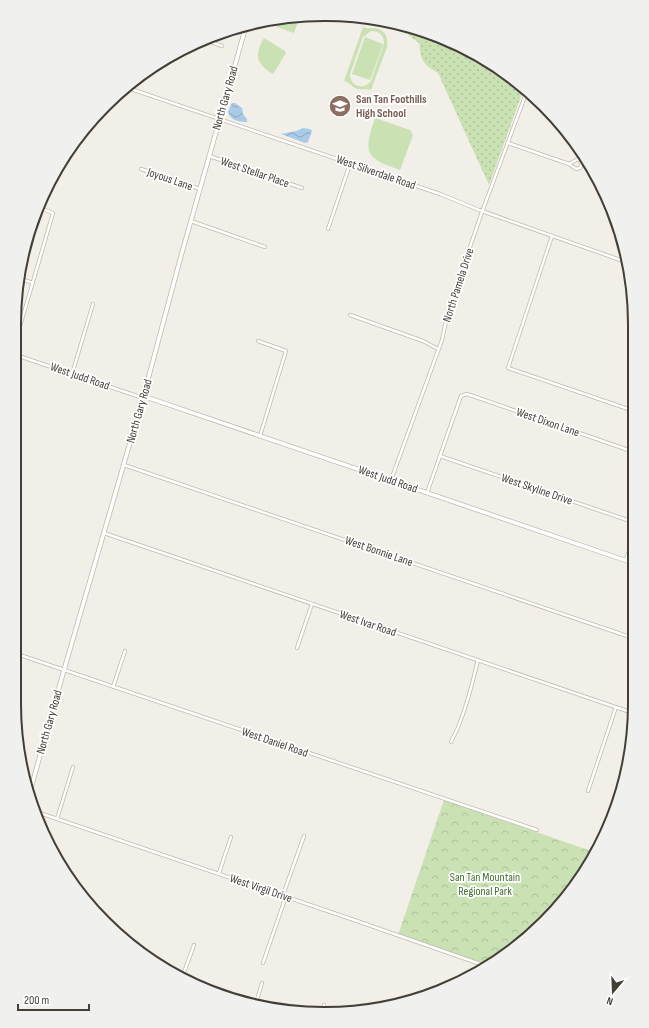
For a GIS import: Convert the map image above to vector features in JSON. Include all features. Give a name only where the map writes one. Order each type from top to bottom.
[{"type":"street","name":"North Gary Road","points":[[32,785],[124,465],[244,31]]},
{"type":"street","points":[[212,42],[222,46]]},
{"type":"street","name":"West Silverdale Road","points":[[133,90],[440,194],[482,212],[621,260]]},
{"type":"street","name":"North Pamela Drive","points":[[391,480],[442,340],[448,311],[482,212],[525,96]]},
{"type":"street","points":[[508,143],[569,164],[576,169],[580,168],[581,166],[578,160],[569,164]]},
{"type":"street","name":"West Stellar Place","points":[[209,155],[302,188]]},
{"type":"street","points":[[328,229],[350,164]]},
{"type":"street","name":"Joyous Lane","points":[[141,169],[200,189]]},
{"type":"street","points":[[21,323],[53,213],[43,209]]},
{"type":"street","points":[[191,221],[266,246]]},
{"type":"street","points":[[552,236],[508,368],[628,409]]},
{"type":"street","points":[[25,280],[33,283]]},
{"type":"street","points":[[72,374],[93,304]]},
{"type":"street","points":[[350,315],[423,341],[438,349]]},
{"type":"street","points":[[258,341],[286,351],[260,436]]},
{"type":"street","name":"West Judd Road","points":[[21,357],[626,560]]},
{"type":"street","name":"West Dixon Lane","points":[[440,456],[461,396],[466,394],[628,450]]},
{"type":"street","points":[[427,493],[440,456]]},
{"type":"street","name":"West Skyline Drive","points":[[440,456],[628,520]]},
{"type":"street","name":"West Bonnie Lane","points":[[124,465],[628,636]]},
{"type":"street","name":"West Ivar Road","points":[[104,533],[628,711]]},
{"type":"street","points":[[626,560],[628,554]]},
{"type":"street","points":[[297,648],[312,604]]},
{"type":"street","points":[[112,687],[125,651]]},
{"type":"street","name":"West Daniel Road","points":[[21,656],[537,830]]},
{"type":"street","points":[[451,742],[455,731],[460,724],[470,695],[478,660]]},
{"type":"street","points":[[588,791],[616,707]]},
{"type":"street","points":[[57,818],[73,767]]},
{"type":"street","name":"West Virgil Drive","points":[[42,813],[480,964]]},
{"type":"street","points":[[263,963],[304,836]]},
{"type":"street","points":[[219,873],[231,837]]},
{"type":"street","points":[[184,972],[194,945]]},
{"type":"street","points":[[257,999],[262,983]]},
{"type":"green space","points":[[298,23],[294,33],[277,27],[278,25]]},
{"type":"green space","points":[[363,27],[377,28],[383,31],[387,40],[387,47],[371,90],[357,89],[344,81]],"holes":[[[371,31],[374,31],[382,36],[384,43],[371,81],[364,86],[358,86],[352,82],[350,74],[363,37]]]},
{"type":"green space","points":[[393,29],[422,37],[459,52],[493,72],[522,94],[489,185],[438,73],[428,67],[423,61],[419,43],[407,34]]},
{"type":"green space","points":[[365,37],[383,44],[370,80],[352,74]]},
{"type":"green space","points":[[264,38],[286,53],[273,74],[263,67],[258,59],[259,49]]},
{"type":"green space","points":[[375,118],[410,130],[413,135],[400,170],[380,162],[370,153],[368,147],[369,139]]},
{"type":"green space","name":"San Tan Mountain Regional Park","points":[[444,800],[590,850],[577,872],[553,904],[525,932],[493,956],[479,964],[398,935]]},
{"type":"water","points":[[232,103],[235,103],[242,108],[247,122],[238,121],[230,117],[228,111]]},
{"type":"water","points":[[303,128],[310,129],[312,131],[308,142],[305,143],[281,134],[296,131]]},
{"type":"place","name":"San Tan Foothills High School","points":[[340,106]]}]
